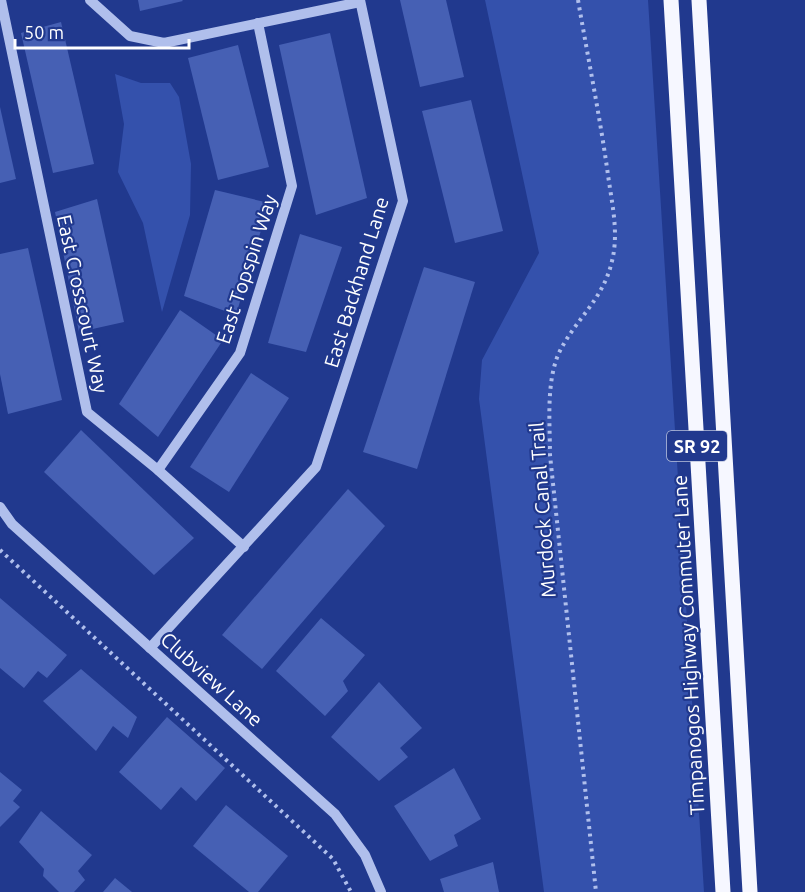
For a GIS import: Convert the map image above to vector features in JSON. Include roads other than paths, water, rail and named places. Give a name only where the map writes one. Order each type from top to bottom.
[{"type":"main road","name":"Timpanogos Highway Commuter Lane","points":[[671,0],[723,892]]},
{"type":"main road","name":"SR 92","points":[[699,0],[750,892]]},
{"type":"street","name":"East Crosscourt Way","points":[[1,0],[87,412],[158,470],[244,547]]},
{"type":"street","points":[[90,0],[130,36],[164,43],[360,1]]},
{"type":"street","name":"East Backhand Lane","points":[[244,547],[315,467],[403,201],[360,1]]},
{"type":"street","name":"East Topspin Way","points":[[158,470],[240,353],[292,186],[258,23]]},
{"type":"street","name":"Clubview Lane","points":[[0,507],[12,524],[335,814],[365,855],[381,892]]},
{"type":"street","points":[[150,648],[244,547]]}]
